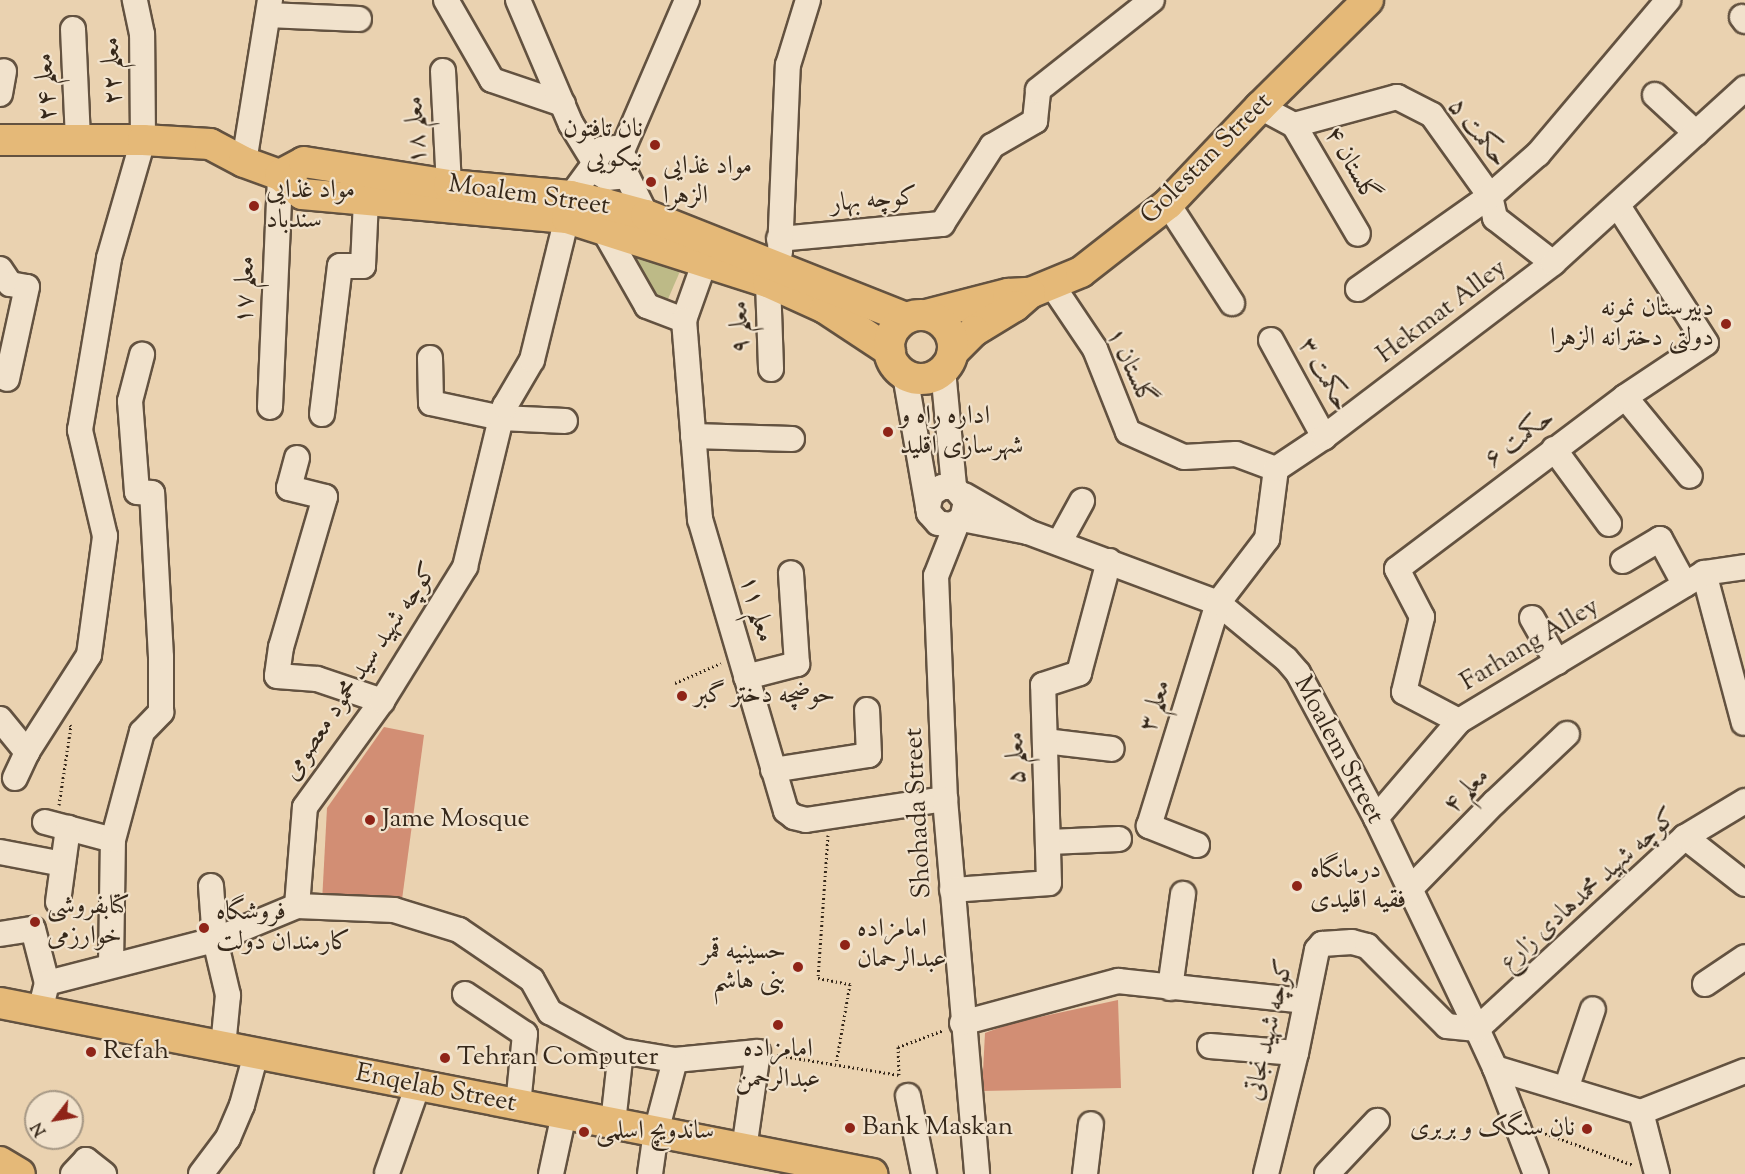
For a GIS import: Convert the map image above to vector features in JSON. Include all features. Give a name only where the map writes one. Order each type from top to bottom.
[{"type":"main road","name":"Golestan Street","points":[[1041,289],[1081,272],[1168,204],[1260,107],[1368,0]]},
{"type":"main road","name":"Moalem Street","points":[[0,140],[143,140],[210,144],[244,162],[280,175],[302,194],[366,201],[569,207],[646,215],[916,317]]},
{"type":"main road","name":"Moalem Street","points":[[280,175],[304,162],[449,185],[569,207],[602,227],[705,261],[776,263],[825,308],[897,363]]},
{"type":"main road","points":[[1041,289],[974,331],[948,361],[921,379],[897,363],[893,332],[916,317],[1008,294],[1041,289]]},
{"type":"main road","points":[[916,317],[944,324],[950,332],[948,361]]},
{"type":"main road","name":"Enqelab Street","points":[[0,1004],[872,1174]]},
{"type":"main road","points":[[0,1162],[20,1174]]},
{"type":"street","name":"معلم ۲۲","points":[[15,778],[27,752],[89,655],[105,536],[80,430],[109,258],[143,140],[142,34],[135,0]]},
{"type":"street","points":[[446,0],[492,80],[567,114],[612,158],[646,215]]},
{"type":"street","points":[[518,0],[567,114]]},
{"type":"street","points":[[569,207],[612,158],[687,0]]},
{"type":"street","name":"معلم ۹","points":[[771,369],[788,65],[808,0]]},
{"type":"street","points":[[1358,289],[1490,196],[1538,154],[1668,0]]},
{"type":"street","name":"کوچه بهار","points":[[776,263],[942,224],[992,146],[1035,122],[1038,90],[1144,2]]},
{"type":"street","points":[[244,162],[269,8],[359,19]]},
{"type":"street","name":"معلم ۲۴","points":[[73,29],[78,141]]},
{"type":"street","name":"معلم ۱۸","points":[[443,71],[449,185]]},
{"type":"street","name":"Hekmat Alley","points":[[1276,469],[1324,437],[1553,263],[1743,92]]},
{"type":"street","points":[[1655,95],[1696,133]]},
{"type":"street","name":"حکمت ۵","points":[[1294,125],[1397,97],[1432,115],[1490,196],[1495,218],[1553,263]]},
{"type":"street","points":[[1260,107],[1294,125]]},
{"type":"street","name":"گلستان ۴","points":[[1294,125],[1358,234]]},
{"type":"street","name":"معلم ۱۷","points":[[270,407],[280,175]]},
{"type":"street","points":[[322,414],[339,266],[363,266],[366,201]]},
{"type":"street","points":[[1168,204],[1232,303]]},
{"type":"street","name":"حکمت ۶","points":[[1459,721],[1404,692],[1422,617],[1397,568],[1625,397],[1706,344],[1618,206]]},
{"type":"street","name":"کوچه شهید سید محمود معصومی","points":[[297,906],[305,807],[382,701],[465,567],[501,418],[532,360],[569,207]]},
{"type":"street","points":[[602,227],[647,306],[684,320]]},
{"type":"street","name":"معلم ۱۱","points":[[705,261],[684,320],[700,519],[786,811],[794,817],[806,820],[945,799]]},
{"type":"street","points":[[0,269],[10,284],[27,287],[7,379]]},
{"type":"street","name":"گلستان ۱","points":[[1041,289],[1095,349],[1128,432],[1184,457],[1236,454],[1276,469]]},
{"type":"street","name":"حکمت ۳","points":[[1271,340],[1324,437]]},
{"type":"street","points":[[111,965],[113,840],[142,732],[161,712],[161,657],[152,494],[137,492],[130,401],[142,355]]},
{"type":"street","points":[[430,358],[431,403],[501,418],[565,421]]},
{"type":"street","points":[[948,361],[959,506]]},
{"type":"street","points":[[897,363],[928,507]]},
{"type":"street","points":[[1625,397],[1690,476]]},
{"type":"street","points":[[693,436],[792,439]]},
{"type":"street","points":[[1554,449],[1609,524]]},
{"type":"street","points":[[297,458],[289,488],[325,497],[280,647],[277,676],[317,679],[382,701]]},
{"type":"street","points":[[1218,603],[1267,538],[1276,469]]},
{"type":"street","points":[[928,507],[928,500],[936,490],[959,506]]},
{"type":"street","points":[[1059,543],[1082,501]]},
{"type":"street","name":"Moalem Street","points":[[928,507],[933,519],[938,523],[951,525],[959,506],[1218,603],[1286,659],[1298,673],[1376,818],[1495,1068],[1536,1174]]},
{"type":"street","name":"Shohada Street","points":[[959,506],[936,576],[945,799],[962,1023],[977,1174]]},
{"type":"street","points":[[1623,561],[1660,539],[1694,579],[1744,723]]},
{"type":"street","name":"معلم ۵","points":[[952,890],[1049,883],[1043,685],[1079,673],[1109,561]]},
{"type":"street","name":"Farhang Alley","points":[[1376,818],[1459,721],[1694,579],[1745,567]]},
{"type":"street","points":[[742,666],[797,664],[791,573]]},
{"type":"street","name":"معلم ۳","points":[[1197,845],[1149,826],[1218,603]]},
{"type":"street","points":[[1532,618],[1557,662]]},
{"type":"street","points":[[773,770],[869,755],[867,710]]},
{"type":"street","points":[[0,719],[27,752]]},
{"type":"street","name":"معلم ۴","points":[[1409,890],[1495,802],[1567,734]]},
{"type":"street","points":[[1045,741],[1112,749]]},
{"type":"street","name":"کوچه شهید محمدهادی زارع","points":[[1477,1029],[1684,837],[1745,801]]},
{"type":"street","points":[[57,902],[63,864],[56,825],[113,840]]},
{"type":"street","points":[[1684,837],[1745,884]]},
{"type":"street","points":[[1049,842],[1119,839]]},
{"type":"street","points":[[0,852],[63,864]]},
{"type":"street","points":[[211,886],[215,940],[228,995],[223,1047]]},
{"type":"street","points":[[1170,988],[1183,894]]},
{"type":"street","points":[[47,983],[215,940],[297,906],[394,910],[459,930],[532,980],[550,1012],[621,1051],[675,1060],[758,1052],[744,1149]]},
{"type":"street","points":[[0,934],[33,929],[47,983],[40,1011]]},
{"type":"street","name":"کوچه شهید نجاتی","points":[[1266,1174],[1319,947],[1329,942],[1352,942],[1367,946],[1376,952],[1447,1026],[1477,1029]]},
{"type":"street","points":[[1705,984],[1745,957]]},
{"type":"street","points":[[962,1023],[1118,981],[1306,1001]]},
{"type":"street","points":[[465,994],[525,1034],[518,1105]]},
{"type":"street","points":[[1566,1089],[1593,1009]]},
{"type":"street","points":[[1210,1046],[1296,1053]]},
{"type":"street","points":[[613,1123],[621,1051]]},
{"type":"street","points":[[201,1174],[228,1138],[242,1105],[256,1054]]},
{"type":"street","points":[[650,1174],[656,1132],[675,1060]]},
{"type":"street","points":[[1495,1068],[1641,1112],[1745,1071]]},
{"type":"street","points":[[387,1173],[418,1085]]},
{"type":"street","points":[[909,1096],[924,1174]]},
{"type":"street","points":[[1641,1112],[1657,1174]]},
{"type":"street","points":[[551,1174],[564,1114]]},
{"type":"street","points":[[1327,1174],[1377,1122]]},
{"type":"street","points":[[1085,1174],[1091,1124]]},
{"type":"street","points":[[73,1174],[86,1160],[104,1174]]},
{"type":"path","points":[[675,683],[742,666]]},
{"type":"path","points":[[54,713],[71,726],[56,825]]},
{"type":"path","points":[[830,817],[818,978],[850,984],[836,1064]]},
{"type":"path","points":[[758,1052],[899,1075],[898,1047],[962,1023]]},
{"type":"path","points":[[1516,1123],[1657,1174]]},
{"type":"shaded area","points":[[624,248],[681,269],[665,306]]},
{"type":"building","name":"Jame Mosque","points":[[384,727],[424,735],[401,907],[322,902],[327,808]]},
{"type":"building","points":[[1118,1000],[1121,1088],[982,1091],[985,1033],[1012,1023]]},
{"type":"place","name":"نان تافتون نیکویی","points":[[655,145]]},
{"type":"place","name":"مواد غذایی الزهرا","points":[[651,182]]},
{"type":"place","name":"مواد غذایی سندباد","points":[[254,206]]},
{"type":"place","name":"دبیرستان نمونه دولتی دخترانه الزهرا","points":[[1726,324]]},
{"type":"place","name":"اداره راه و شهرسازی اقلید","points":[[888,432]]},
{"type":"place","name":"حوضچه دختر گبر","points":[[682,696]]},
{"type":"place","name":"Jame Mosque","points":[[370,820]]},
{"type":"place","name":"درمانگاه فقیه اقلیدی","points":[[1297,886]]},
{"type":"place","name":"کتابفروشی خوارزمی","points":[[35,922]]},
{"type":"place","name":"فروشگاه کارمندان دولت","points":[[204,928]]},
{"type":"place","name":"امامزاده عبدالرحمان","points":[[845,945]]},
{"type":"place","name":"حسینیه قمر بنی هاشم","points":[[798,967]]},
{"type":"place","name":"امامزاده عبدالرحمن","points":[[778,1025]]},
{"type":"place","name":"Refah","points":[[91,1052]]},
{"type":"place","name":"Tehran Computer","points":[[445,1058]]},
{"type":"place","name":"Bank Maskan","points":[[850,1128]]},
{"type":"place","name":"نان سنگک و بربری","points":[[1587,1129]]},
{"type":"place","name":"ساندویچ اسلمی","points":[[584,1132]]}]
